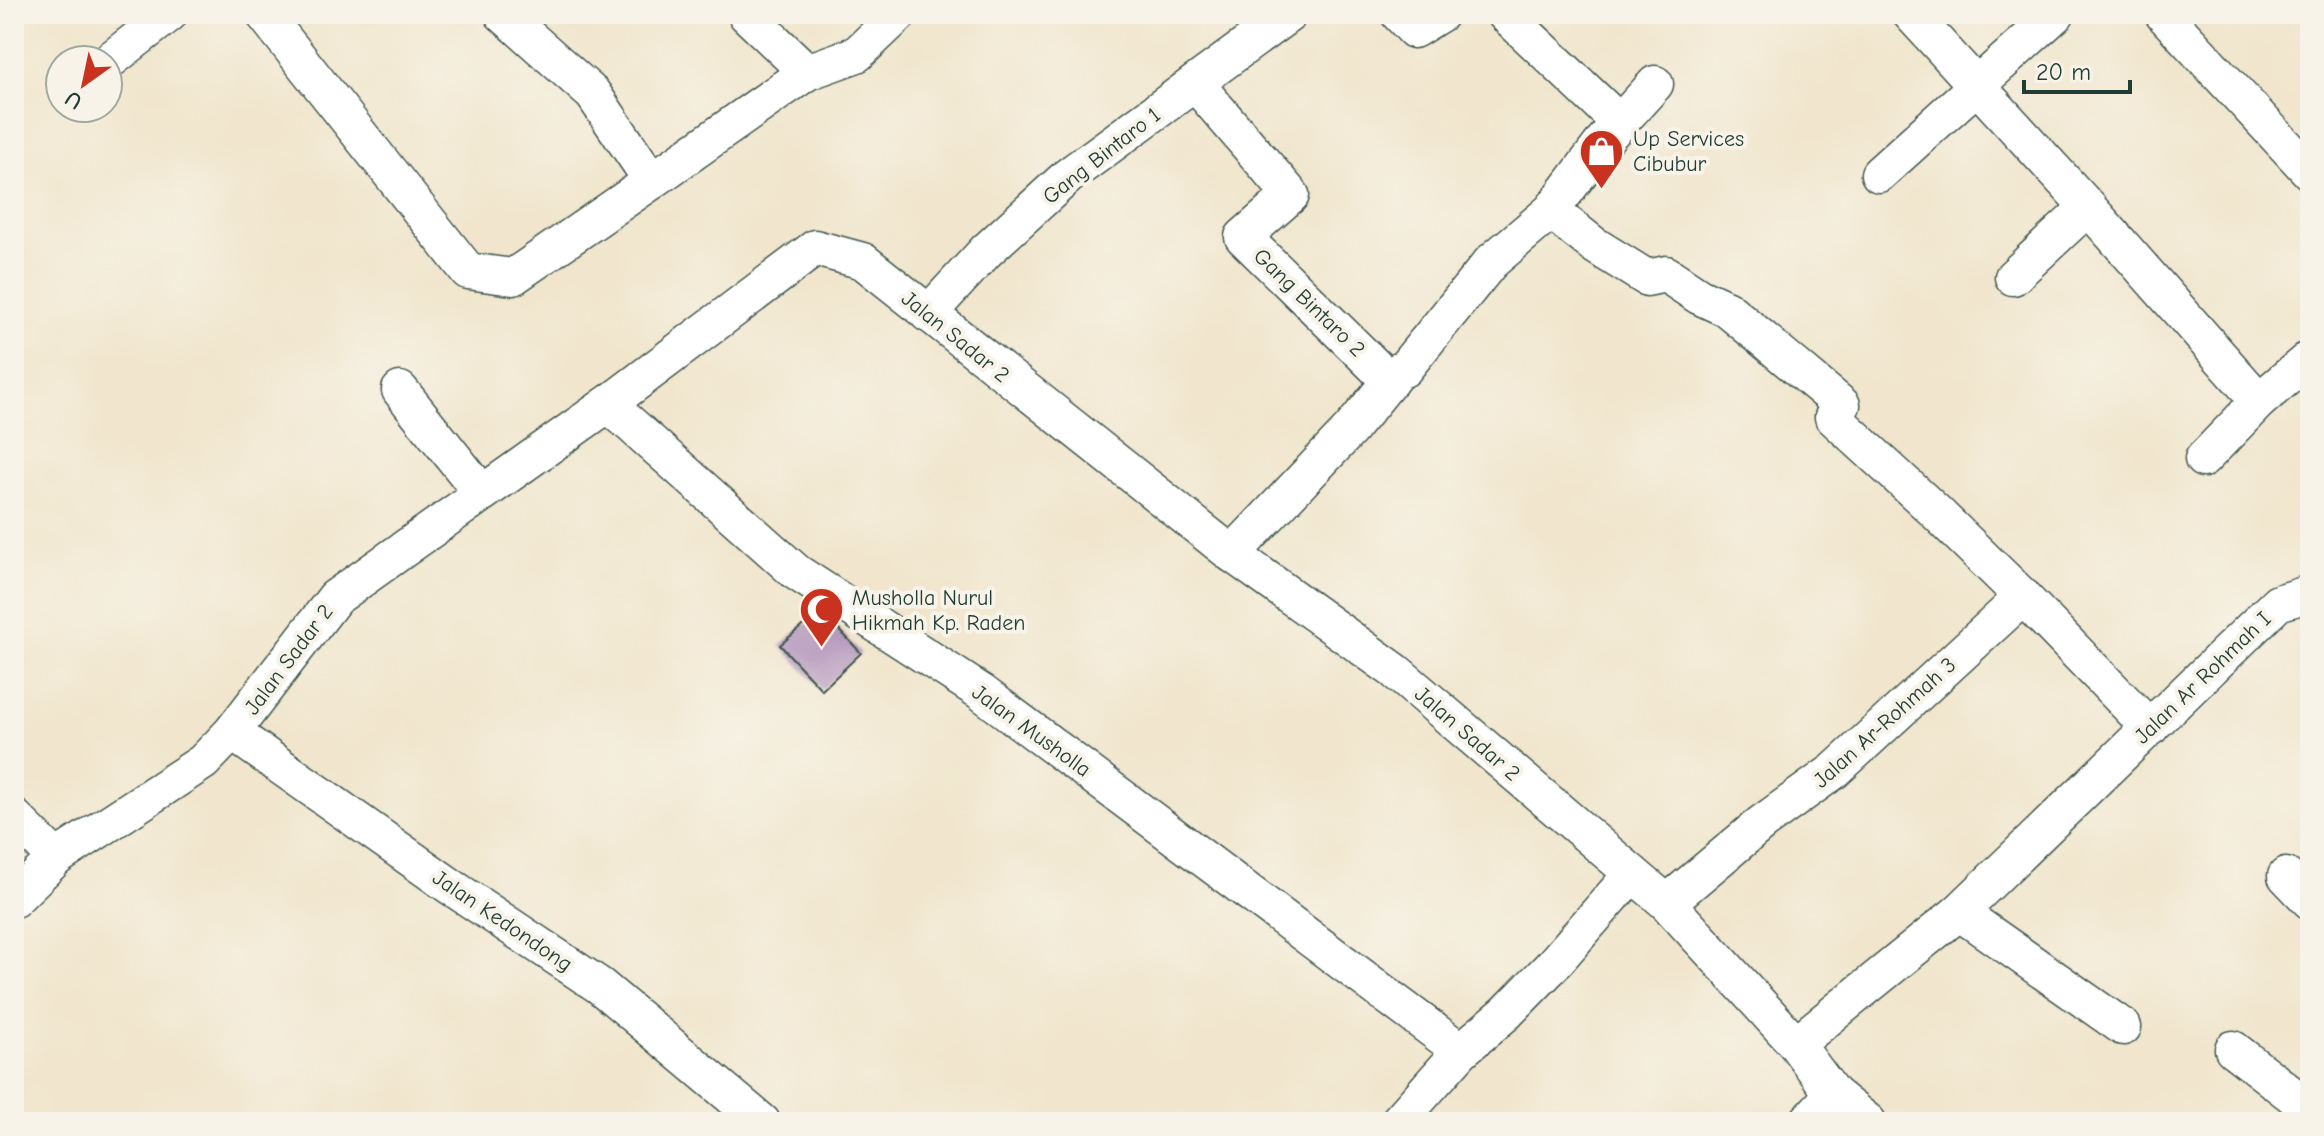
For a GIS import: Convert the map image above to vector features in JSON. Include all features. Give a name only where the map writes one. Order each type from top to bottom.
[{"type":"street","points":[[124,49],[169,14]]},
{"type":"street","points":[[264,14],[468,271],[513,277],[807,72],[857,54],[899,14]]},
{"type":"street","points":[[503,14],[593,94],[652,181]]},
{"type":"street","points":[[746,14],[807,72]]},
{"type":"street","name":"Gang Bintaro 1","points":[[928,314],[986,251],[1068,176],[1289,14]]},
{"type":"street","points":[[1399,14],[1414,30],[1440,14]]},
{"type":"street","points":[[1505,14],[1620,123]]},
{"type":"street","points":[[1911,14],[2088,207],[2259,401]]},
{"type":"street","points":[[1879,174],[2056,14]]},
{"type":"street","points":[[2163,14],[2310,172]]},
{"type":"street","name":"Gang Bintaro 2","points":[[1195,83],[1291,195],[1243,237],[1390,381]]},
{"type":"street","points":[[1232,554],[1350,430],[1491,262],[1551,211],[1606,138],[1655,84]]},
{"type":"street","points":[[2013,277],[2088,207]]},
{"type":"street","points":[[1551,211],[1594,245],[1647,278],[1666,274],[1699,296],[1727,309],[1842,405],[1833,417],[2023,597],[2150,728]]},
{"type":"street","name":"Jalan Sadar 2","points":[[14,899],[56,858],[203,762],[232,732],[335,598],[608,404],[815,248],[863,261],[1232,554],[1395,671],[1667,903],[1796,1044],[1833,1094],[1868,1122]]},
{"type":"street","points":[[2203,459],[2259,401],[2310,358]]},
{"type":"street","points":[[400,390],[481,492]]},
{"type":"street","name":"Jalan Musholla","points":[[608,404],[796,572],[981,692],[1461,1051]]},
{"type":"street","name":"Jalan Ar Rohmah I","points":[[1796,1044],[1959,912],[2278,603],[2307,594],[2310,596]]},
{"type":"street","name":"Jalan Ar-Rohmah 3","points":[[1667,903],[1762,823],[1834,771],[2023,597]]},
{"type":"street","name":"Jalan Kedondong","points":[[232,732],[450,886],[600,986],[762,1122]]},
{"type":"street","points":[[14,817],[56,858]]},
{"type":"street","points":[[1398,1122],[1461,1051],[1506,1013],[1549,969],[1632,874]]},
{"type":"street","points":[[1959,912],[2123,1027]]},
{"type":"street","points":[[2233,1049],[2310,1109]]},
{"type":"street","points":[[1807,1122],[1833,1094]]},
{"type":"building","name":"Musholla Nurul Hikmah Kp. Raden","points":[[821,610],[861,653],[822,690],[780,645]]},
{"type":"place","name":"Up Services Cibubur","points":[[1602,190]]},
{"type":"place","name":"Musholla Nurul Hikmah Kp. Raden","points":[[821,649]]}]
